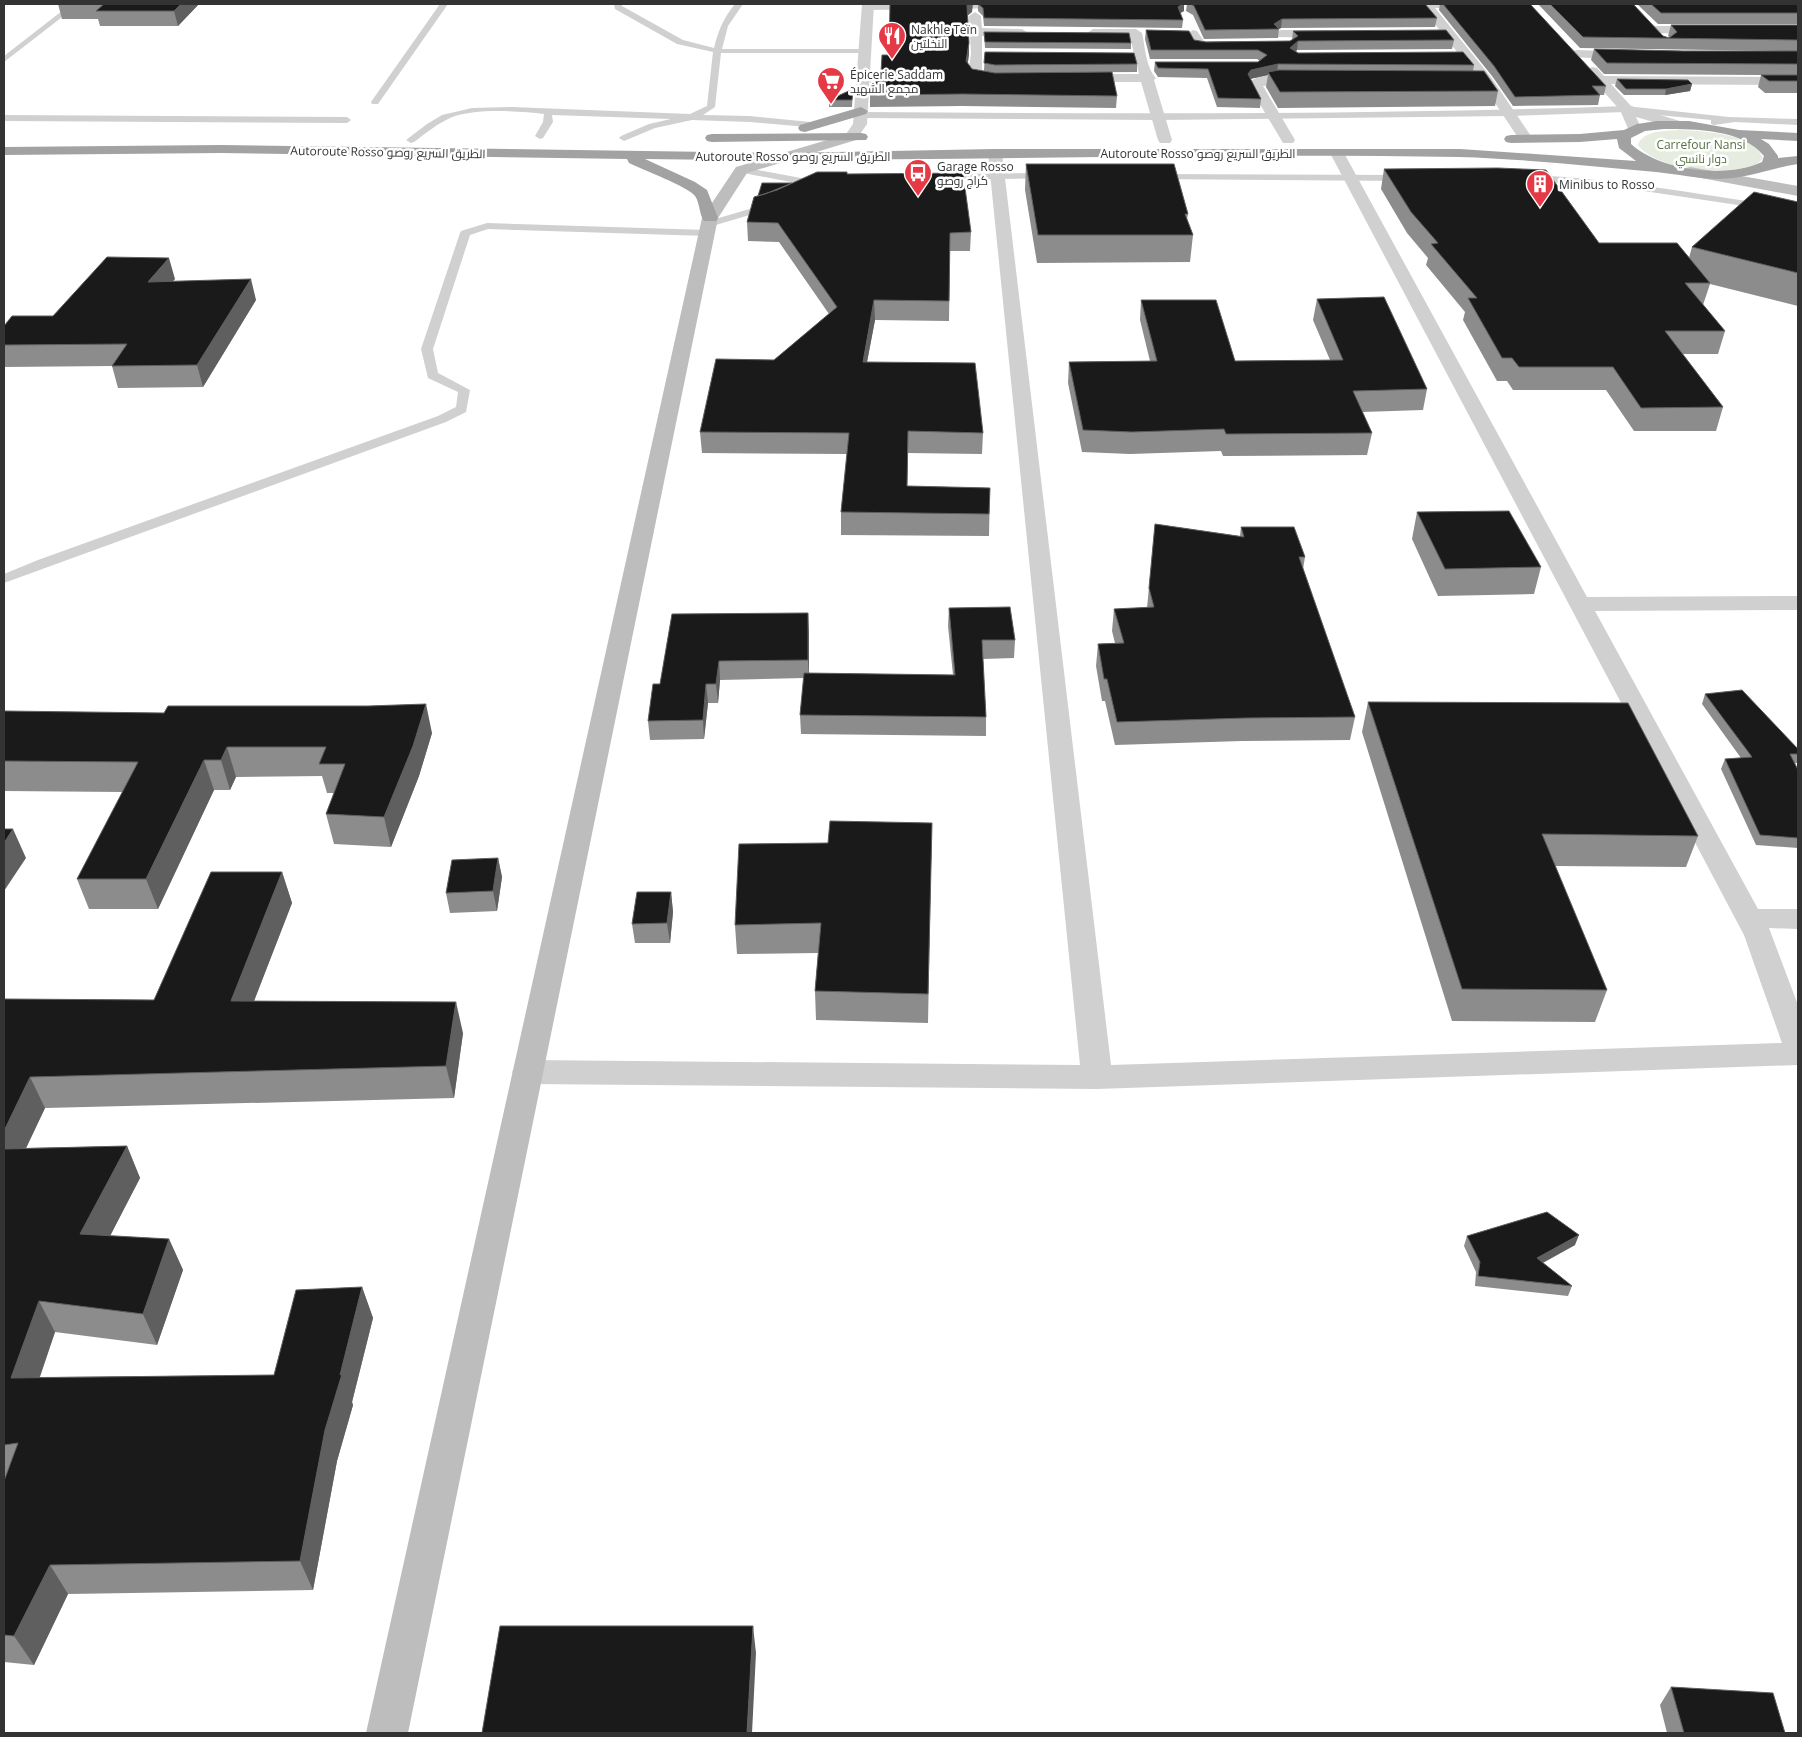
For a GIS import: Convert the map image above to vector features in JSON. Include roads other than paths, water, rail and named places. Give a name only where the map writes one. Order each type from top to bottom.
[{"type":"highway","points":[[769,137],[861,113]]},
{"type":"highway","points":[[1498,139],[1580,138],[1631,132],[1654,126],[1678,125],[1728,126],[1798,138]]},
{"type":"highway","points":[[1728,126],[1765,147],[1771,156],[1767,165]]},
{"type":"highway","points":[[1631,132],[1623,141],[1627,150],[1650,162],[1679,170],[1736,174],[1756,170],[1767,165],[1798,160]]},
{"type":"highway","points":[[535,136],[556,137]]},
{"type":"highway","name":"Autoroute Rosso الطريق السريع روصو","points":[[4,141],[411,140],[470,138]]},
{"type":"highway","points":[[607,138],[663,138]]},
{"type":"highway","name":"Autoroute Rosso الطريق السريع روصو","points":[[701,138],[880,138]]},
{"type":"highway","name":"Autoroute Rosso الطريق السريع روصو","points":[[946,140],[1471,139]]},
{"type":"highway","name":"Autoroute Rosso الطريق السريع روصو","points":[[4,151],[221,149],[784,157],[995,153],[1337,153],[1520,156],[1679,170]]},
{"type":"highway","points":[[623,155],[690,185],[702,193],[709,225]]},
{"type":"main road","points":[[387,1733],[709,225],[741,170],[850,137]]},
{"type":"main road","points":[[1767,165],[1784,181],[1798,187]]},
{"type":"main road","points":[[1679,170],[1798,191]]},
{"type":"street","points":[[975,4],[976,32],[982,54],[975,73],[978,77],[1022,79]]},
{"type":"street","points":[[850,137],[860,124],[868,5],[1023,4]]},
{"type":"street","points":[[1425,4],[1486,80],[1526,139]]},
{"type":"street","points":[[1378,5],[1492,4]]},
{"type":"street","points":[[1186,19],[1188,33],[1200,45],[1244,45]]},
{"type":"street","points":[[1667,44],[1650,27],[1721,30]]},
{"type":"street","points":[[1271,45],[1289,44],[1279,30],[1340,34]]},
{"type":"street","points":[[976,32],[1036,32]]},
{"type":"street","points":[[1076,33],[1141,33],[1142,60],[1149,78],[1165,140]]},
{"type":"street","points":[[1428,33],[1448,33]]},
{"type":"street","points":[[1631,132],[1626,109],[1573,51],[1642,56]]},
{"type":"street","points":[[1446,55],[1466,55]]},
{"type":"street","points":[[1288,140],[1256,84],[1267,80],[1316,79],[1302,63]]},
{"type":"street","points":[[1257,65],[1267,80]]},
{"type":"street","points":[[1059,78],[1149,78]]},
{"type":"street","points":[[1466,80],[1486,80]]},
{"type":"street","points":[[1601,80],[1798,81]]},
{"type":"street","points":[[1626,109],[1678,125]]},
{"type":"street","points":[[995,153],[1097,1077]]},
{"type":"street","points":[[1337,153],[1750,918],[1758,934],[1798,1046]]},
{"type":"street","points":[[1580,604],[1798,603]]},
{"type":"street","points":[[1750,918],[1798,919]]},
{"type":"street","points":[[528,1072],[1097,1077],[1798,1054]]},
{"type":"lane","points":[[4,60],[75,4]]},
{"type":"lane","points":[[375,102],[444,4]]},
{"type":"lane","points":[[618,4],[618,7],[680,42],[718,51],[865,51]]},
{"type":"lane","points":[[624,138],[652,126],[692,117],[711,107],[714,66],[726,21],[739,4]]},
{"type":"lane","points":[[411,140],[429,126],[450,115],[526,109],[548,112],[818,124]]},
{"type":"lane","points":[[861,113],[1159,117],[1508,113],[1626,109],[1728,126],[1798,122]]},
{"type":"lane","points":[[535,136],[548,122],[548,112]]},
{"type":"lane","points":[[4,118],[347,120]]},
{"type":"lane","points":[[741,170],[822,183],[799,192]]},
{"type":"lane","points":[[932,178],[1056,176]]},
{"type":"lane","points":[[1143,177],[1418,178]]},
{"type":"lane","points":[[1514,178],[1543,178],[1608,183],[1673,191],[1798,211]]},
{"type":"lane","points":[[4,579],[43,563],[442,419],[462,409],[464,390],[432,374],[427,349],[465,234],[487,226],[709,225],[782,201]]},
{"type":"place","name":"Nakhle Teïn النخلتين","points":[[892,60]]},
{"type":"place","name":"Épicerie Saddam مجمع الشهيد","points":[[831,105]]},
{"type":"place","name":"Garage Rosso كراج روصو","points":[[918,197]]},
{"type":"place","name":"Minibus to Rosso","points":[[1540,208]]},
{"type":"park label","name":"Carrefour Nansi دوار نانسي","points":[[1701,151]]}]
